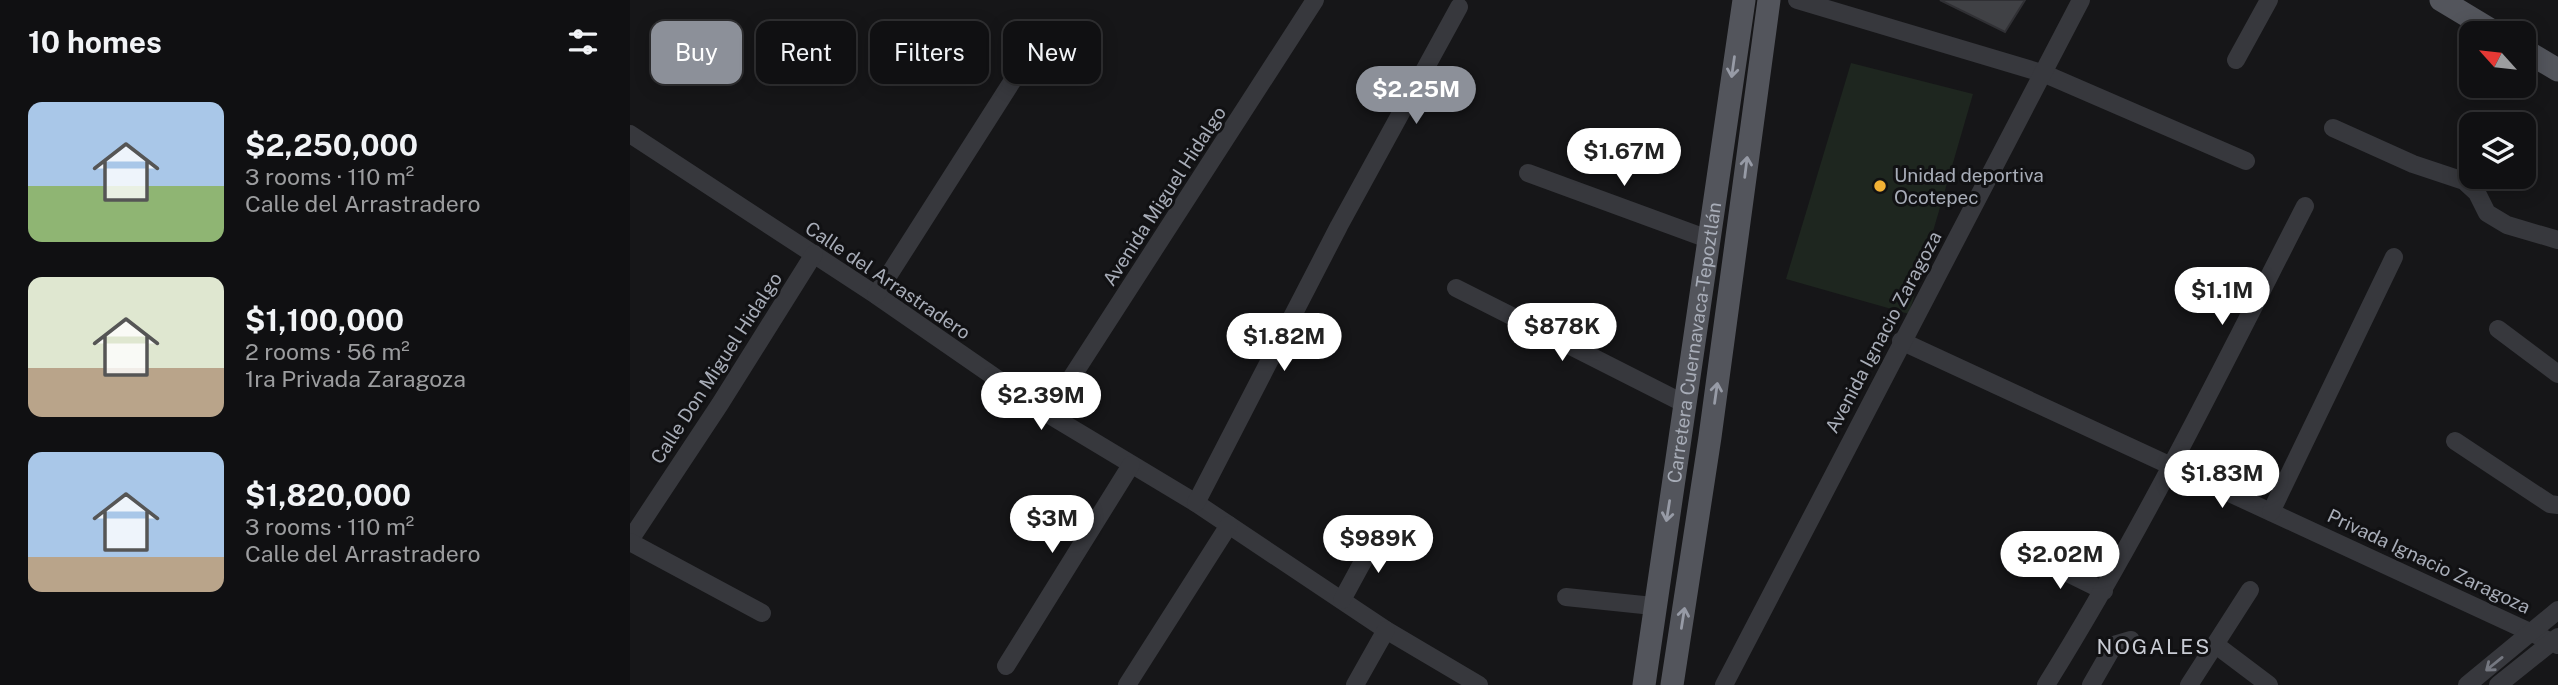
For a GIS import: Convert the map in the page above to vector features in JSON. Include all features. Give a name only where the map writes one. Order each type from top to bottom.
[{"type":"main road","name":"Carretera Cuernavaca-Tepoztlán","points":[[1644,685],[1653,606],[1744,0]]},
{"type":"main road","name":"Carretera Cuernavaca-Tepoztlán","points":[[1672,685],[1710,437],[1769,0]]},
{"type":"main road","points":[[2441,0],[2477,21]]},
{"type":"main road","points":[[2536,57],[2558,70]]},
{"type":"street","name":"Avenida Miguel Hidalgo","points":[[1048,414],[1315,0]]},
{"type":"street","points":[[1797,0],[2045,74],[2246,161]]},
{"type":"street","name":"Avenida Ignacio Zaragoza","points":[[1724,685],[1901,341],[2045,74],[2081,0]]},
{"type":"street","points":[[2236,60],[2269,0]]},
{"type":"street","points":[[1196,503],[1339,226],[1459,7]]},
{"type":"street","points":[[876,295],[1011,84]]},
{"type":"street","points":[[2333,128],[2413,164],[2464,181],[2477,193],[2487,213],[2507,225],[2558,240]]},
{"type":"street","name":"Calle del Arrastradero","points":[[630,134],[876,295],[1048,414],[1196,503],[1386,630],[1477,684]]},
{"type":"street","points":[[1528,173],[1707,239]]},
{"type":"street","points":[[2046,685],[2105,591],[2173,465],[2305,206]]},
{"type":"street","name":"Calle Don Miguel Hidalgo","points":[[630,541],[814,254]]},
{"type":"street","points":[[2271,512],[2394,257]]},
{"type":"street","points":[[1456,288],[1685,404]]},
{"type":"street","points":[[2497,330],[2558,374]]},
{"type":"street","name":"Privada Ignacio Zaragoza","points":[[1901,341],[2556,641]]},
{"type":"street","points":[[2455,441],[2550,504],[2558,505]]},
{"type":"street","points":[[1006,666],[1131,465]]},
{"type":"street","points":[[1127,685],[1229,525]]},
{"type":"street","points":[[1342,600],[1379,532]]},
{"type":"street","points":[[630,541],[762,613]]},
{"type":"street","points":[[2033,556],[2105,591]]},
{"type":"street","points":[[2189,685],[2250,590]]},
{"type":"street","points":[[1566,597],[1653,606]]},
{"type":"street","points":[[2467,685],[2558,610]]},
{"type":"street","points":[[1355,685],[1386,630]]},
{"type":"street","points":[[2091,685],[2114,645],[2131,640]]},
{"type":"street","points":[[2498,685],[2556,641]]},
{"type":"street","points":[[2216,645],[2269,685]]},
{"type":"shaded area","name":"Unidad deportiva Ocotepec","points":[[1851,63],[1973,94],[1909,314],[1786,279]]},
{"type":"building","points":[[1940,0],[2025,0],[2005,32]]},
{"type":"place","name":"Unidad deportiva Ocotepec","points":[[1880,186]]},
{"type":"district","name":"NOGALES","points":[[2154,646]]}]
